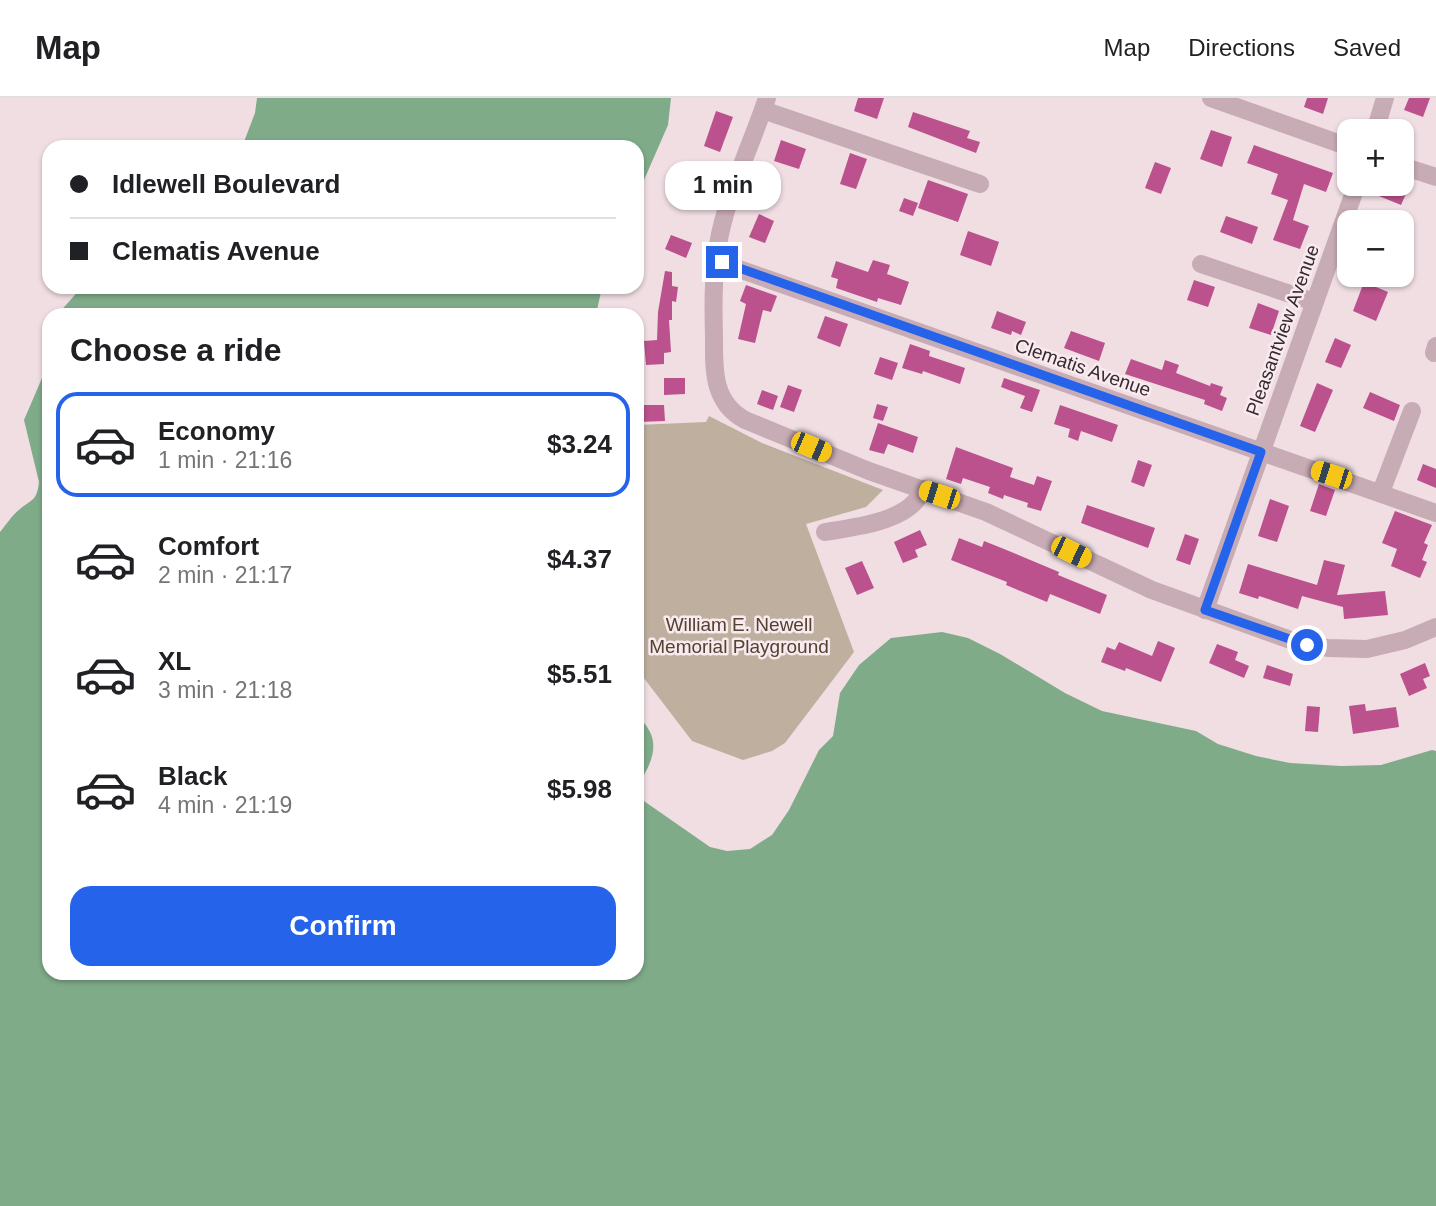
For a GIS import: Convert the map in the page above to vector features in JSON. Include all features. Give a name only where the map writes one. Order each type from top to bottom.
[{"type":"street","points":[[1211,98],[1337,143]]},
{"type":"street","points":[[1379,119],[1385,98]]},
{"type":"street","points":[[979,184],[765,104],[726,213],[716,261],[714,362],[718,390],[728,408],[745,420],[856,466],[986,512],[1129,580],[1296,642],[1349,649],[1376,648],[1436,627]]},
{"type":"street","points":[[1414,170],[1436,177]]},
{"type":"street","name":"Pleasantview Avenue","points":[[1205,610],[1353,196]]},
{"type":"street","name":"Clematis Avenue","points":[[716,261],[1436,513]]},
{"type":"street","points":[[1202,264],[1314,302]]},
{"type":"street","points":[[1381,492],[1412,411]]},
{"type":"street","points":[[825,532],[868,525],[890,517],[914,504],[923,489]]},
{"type":"green space","name":"William E. Newell Memorial Playground","points":[[709,416],[762,443],[883,490],[866,507],[806,524],[854,652],[785,743],[772,751],[743,760],[692,741],[644,678],[644,425],[706,422]]},
{"type":"shaded area","points":[[257,98],[671,98],[668,125],[644,180],[644,140],[245,140],[255,113]]},
{"type":"shaded area","points":[[76,294],[600,294],[598,308],[63,308]]},
{"type":"shaded area","points":[[42,378],[42,980],[644,980],[644,801],[710,847],[727,851],[750,849],[772,835],[789,810],[819,750],[833,736],[840,693],[859,665],[891,638],[942,632],[968,638],[1102,711],[1196,731],[1218,744],[1256,756],[1290,763],[1381,765],[1436,751],[1436,1206],[0,1206],[0,532],[14,514],[37,493],[39,482],[24,420]]},
{"type":"shaded area","points":[[644,723],[653,741],[648,768],[644,775]]},
{"type":"building","points":[[858,98],[884,98],[877,119],[854,111]]},
{"type":"building","points":[[1307,98],[1328,98],[1323,114],[1304,107]]},
{"type":"building","points":[[1409,98],[1430,98],[1423,117],[1404,110]]},
{"type":"building","points":[[716,111],[733,117],[720,152],[704,146]]},
{"type":"building","points":[[913,112],[970,131],[967,138],[980,142],[976,153],[908,127]]},
{"type":"building","points":[[1211,130],[1232,137],[1222,167],[1200,159]]},
{"type":"building","points":[[781,140],[806,149],[799,169],[774,161]]},
{"type":"building","points":[[1254,145],[1333,173],[1326,192],[1304,184],[1293,220],[1309,226],[1300,249],[1273,240],[1288,200],[1271,194],[1278,174],[1247,163]]},
{"type":"building","points":[[850,153],[867,159],[856,189],[840,184]]},
{"type":"building","points":[[1155,162],[1171,168],[1161,194],[1145,188]]},
{"type":"building","points":[[928,180],[968,194],[958,222],[918,208]]},
{"type":"building","points":[[683,183],[711,195],[705,209],[677,197]]},
{"type":"building","points":[[1379,196],[1405,196],[1401,205]]},
{"type":"building","points":[[904,198],[918,203],[913,216],[899,211]]},
{"type":"building","points":[[759,214],[774,221],[765,243],[749,237]]},
{"type":"building","points":[[1226,216],[1258,227],[1252,244],[1220,232]]},
{"type":"building","points":[[968,231],[999,242],[991,266],[960,255]]},
{"type":"building","points":[[671,235],[692,243],[686,258],[665,249]]},
{"type":"building","points":[[873,260],[890,265],[887,274],[909,282],[901,305],[878,298],[877,302],[836,288],[838,279],[831,277],[836,261],[868,272]]},
{"type":"building","points":[[665,271],[672,272],[672,286],[678,287],[676,302],[672,301],[672,320],[669,320],[671,352],[664,353],[664,364],[646,365],[644,341],[657,340],[658,312]]},
{"type":"building","points":[[1194,280],[1215,287],[1208,307],[1187,300]]},
{"type":"building","points":[[746,285],[777,296],[771,312],[763,310],[755,343],[738,339],[746,304],[740,301]]},
{"type":"building","points":[[1362,287],[1376,287],[1388,292],[1376,321],[1353,311]]},
{"type":"building","points":[[1258,303],[1279,311],[1271,335],[1249,328]]},
{"type":"building","points":[[997,311],[1026,322],[1021,335],[1012,331],[1011,335],[991,328]]},
{"type":"building","points":[[825,316],[848,324],[840,347],[817,338]]},
{"type":"building","points":[[1071,331],[1105,343],[1099,361],[1064,348]]},
{"type":"building","points":[[1335,338],[1351,345],[1341,368],[1325,362]]},
{"type":"building","points":[[910,344],[930,351],[929,356],[965,368],[960,384],[923,371],[922,374],[902,368]]},
{"type":"building","points":[[880,357],[898,363],[892,380],[874,374]]},
{"type":"building","points":[[1131,359],[1162,370],[1165,360],[1179,365],[1176,373],[1210,386],[1211,383],[1223,387],[1220,395],[1227,398],[1222,411],[1204,404],[1205,400],[1125,374]]},
{"type":"building","points":[[664,378],[685,378],[685,394],[664,395]]},
{"type":"building","points":[[1004,378],[1040,390],[1032,412],[1020,408],[1025,396],[1001,387]]},
{"type":"building","points":[[1317,383],[1333,390],[1315,432],[1300,426]]},
{"type":"building","points":[[788,385],[802,390],[794,412],[780,407]]},
{"type":"building","points":[[762,390],[778,396],[773,410],[757,404]]},
{"type":"building","points":[[1370,392],[1400,405],[1394,421],[1363,408]]},
{"type":"building","points":[[877,404],[888,407],[883,421],[873,418]]},
{"type":"building","points":[[644,405],[664,405],[665,421],[644,422]]},
{"type":"building","points":[[1060,405],[1118,425],[1112,442],[1081,431],[1078,441],[1068,437],[1070,429],[1054,424]]},
{"type":"building","points":[[878,423],[918,437],[913,453],[888,444],[884,454],[869,450]]},
{"type":"building","points":[[956,447],[1013,468],[1010,477],[1034,485],[1037,476],[1052,481],[1041,511],[1027,507],[1028,503],[1004,495],[1003,499],[988,493],[990,487],[963,478],[961,484],[946,479]]},
{"type":"building","points":[[1138,460],[1152,465],[1144,487],[1131,482]]},
{"type":"building","points":[[1423,464],[1436,469],[1436,488],[1417,480]]},
{"type":"building","points":[[1319,484],[1335,490],[1326,516],[1310,511]]},
{"type":"building","points":[[1270,499],[1289,506],[1277,542],[1258,536]]},
{"type":"building","points":[[1087,505],[1155,528],[1148,548],[1081,523]]},
{"type":"building","points":[[1395,511],[1432,525],[1424,543],[1428,545],[1422,560],[1427,562],[1420,578],[1391,566],[1397,549],[1382,543]]},
{"type":"building","points":[[920,530],[927,545],[915,550],[918,557],[903,563],[894,542]]},
{"type":"building","points":[[1185,534],[1199,539],[1190,565],[1176,560]]},
{"type":"building","points":[[959,538],[982,547],[984,541],[1107,595],[1100,614],[1050,594],[1047,602],[1006,585],[1007,582],[951,560]]},
{"type":"building","points":[[1324,560],[1345,565],[1337,595],[1385,591],[1388,615],[1344,619],[1343,607],[1302,596],[1298,609],[1259,596],[1258,599],[1239,593],[1248,564],[1317,585]]},
{"type":"building","points":[[862,561],[874,588],[857,595],[845,568]]},
{"type":"building","points":[[1158,641],[1175,648],[1161,682],[1126,668],[1125,671],[1101,662],[1107,647],[1115,650],[1119,642],[1152,656]]},
{"type":"building","points":[[1217,644],[1238,652],[1235,660],[1249,666],[1244,678],[1209,663]]},
{"type":"building","points":[[1425,663],[1430,676],[1423,679],[1427,688],[1409,696],[1400,674]]},
{"type":"building","points":[[1267,665],[1293,674],[1290,686],[1263,678]]},
{"type":"building","points":[[1365,704],[1366,711],[1396,707],[1399,727],[1353,734],[1349,706]]},
{"type":"building","points":[[1307,706],[1320,707],[1318,732],[1305,731]]},
{"type":"route","points":[[722,262],[1261,452],[1205,610],[1307,645]]}]
